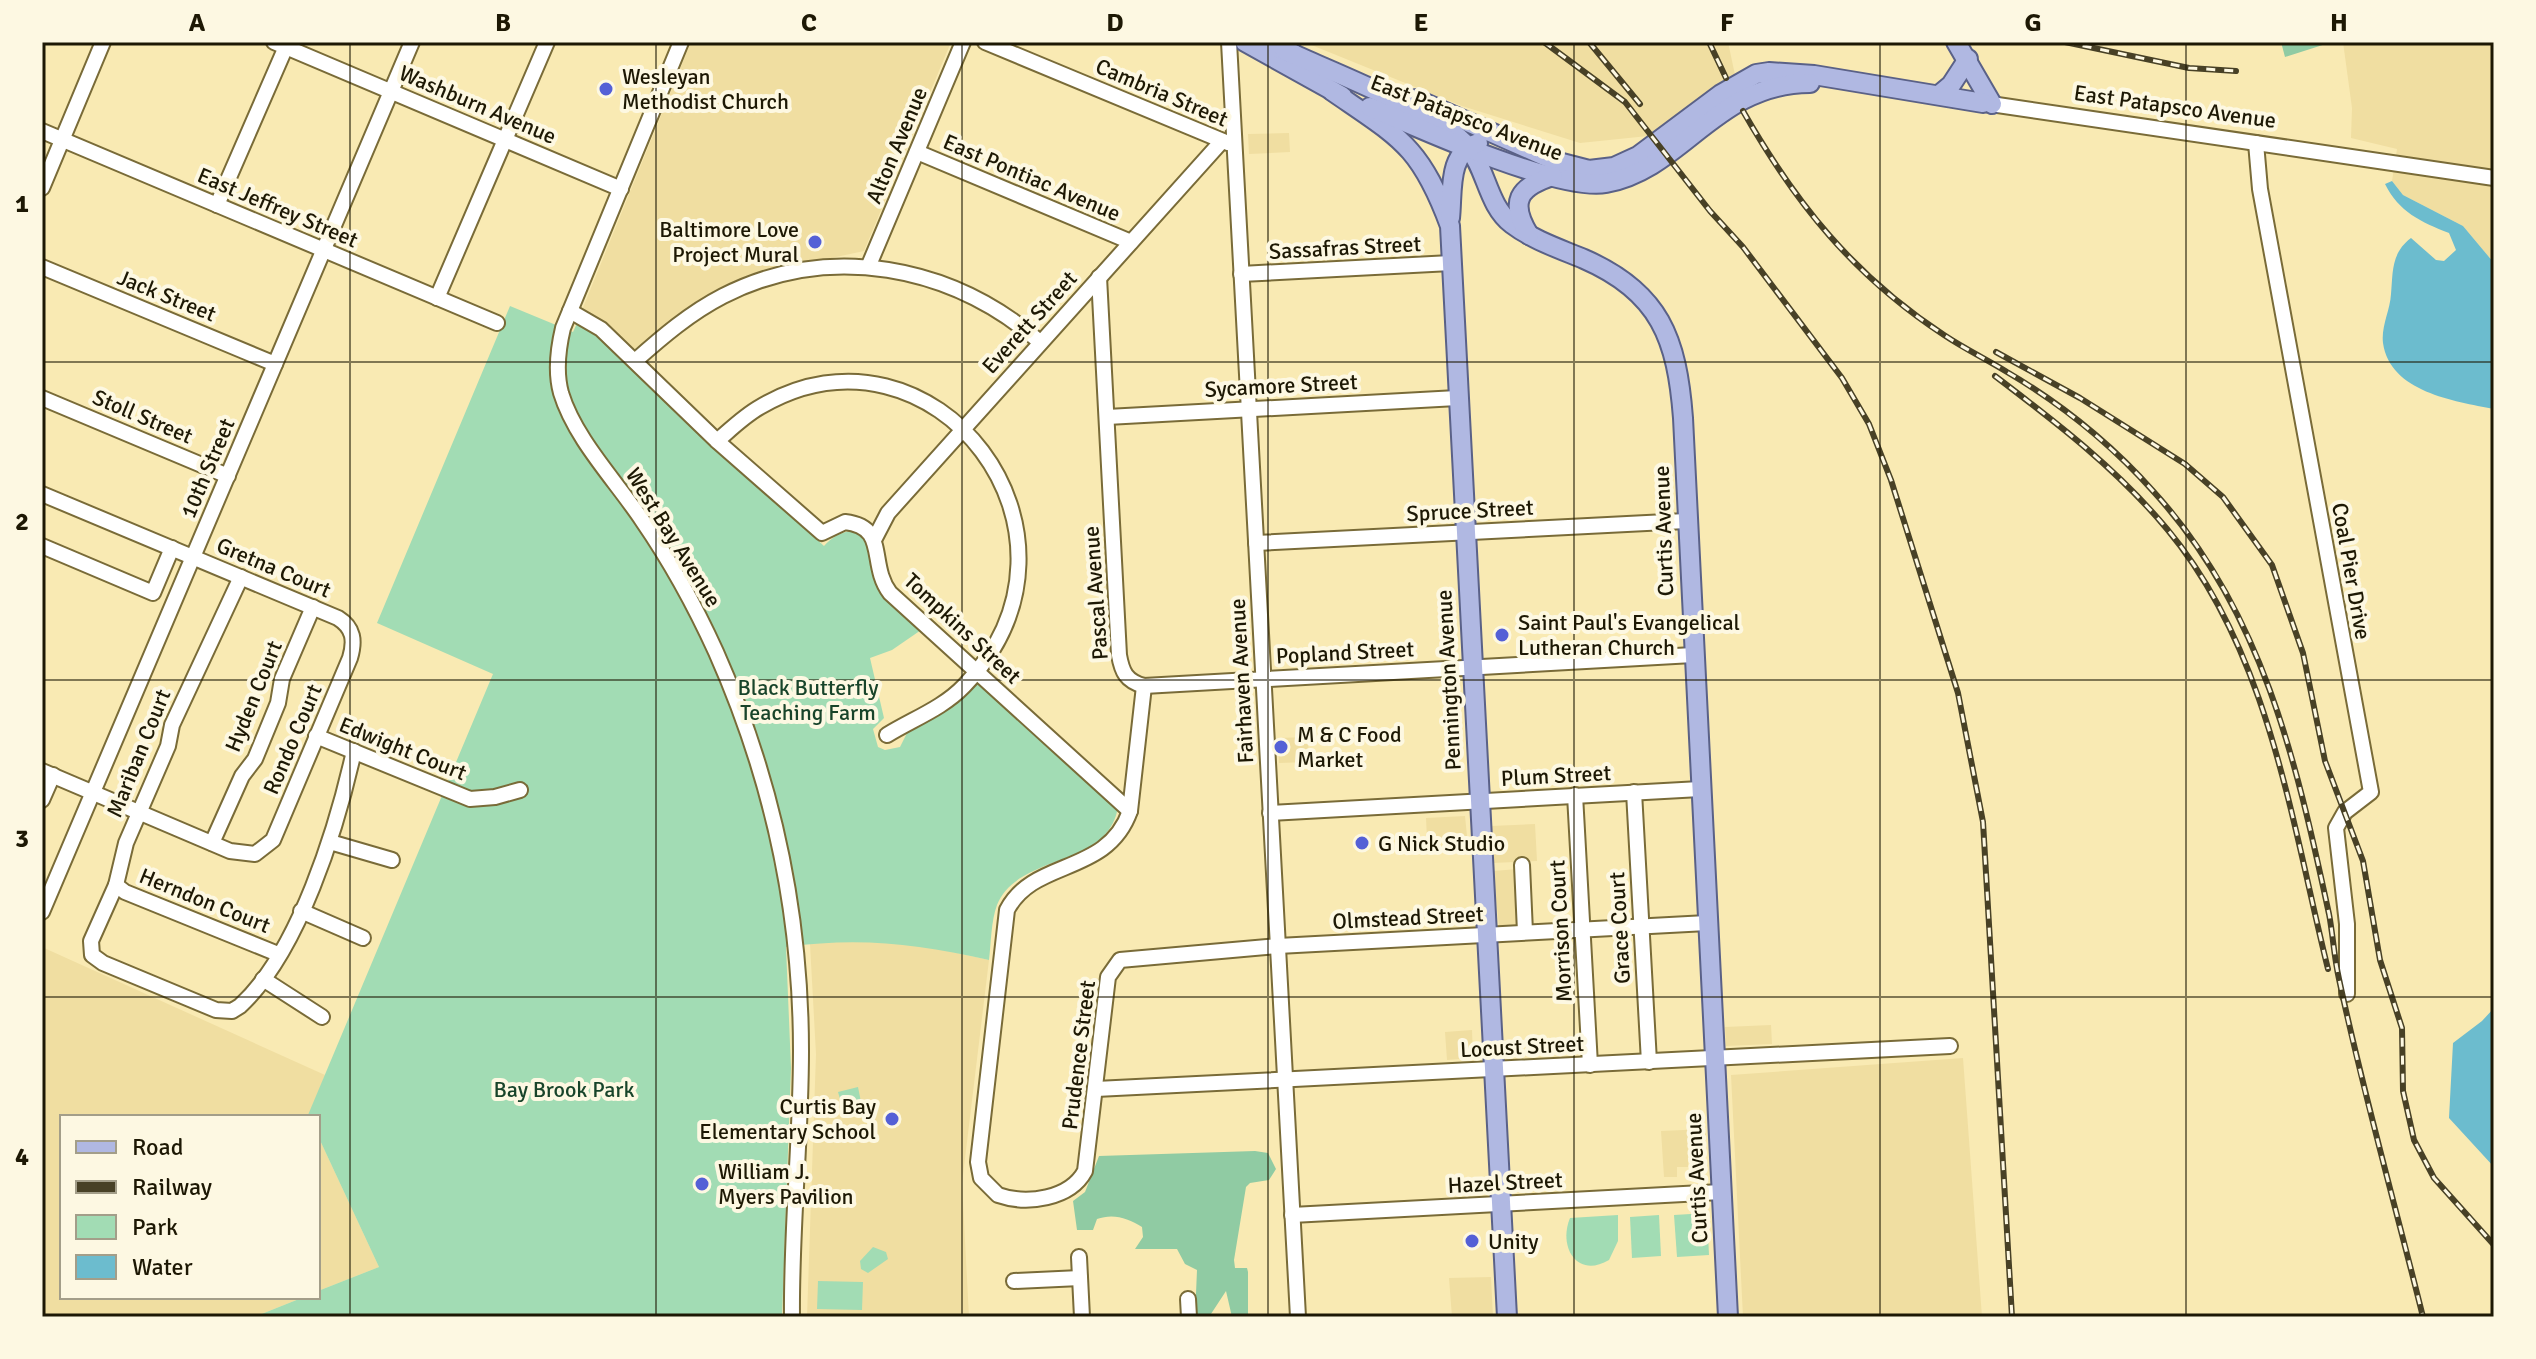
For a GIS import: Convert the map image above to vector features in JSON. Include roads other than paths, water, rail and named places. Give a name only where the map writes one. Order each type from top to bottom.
[{"type":"main road","name":"East Patapsco Avenue","points":[[1245,42],[1332,91],[1468,147],[1556,169]]},
{"type":"main road","name":"East Patapsco Avenue","points":[[1259,42],[1370,80],[1588,184],[1619,180],[1645,167],[1748,96],[1787,84],[1849,83],[1988,103]]},
{"type":"main road","points":[[1956,42],[1966,51],[1979,88],[1988,103]]},
{"type":"main road","name":"Curtis Avenue","points":[[1284,50],[1429,118],[1468,147],[1501,213],[1529,235],[1620,277],[1641,293],[1668,335],[1680,384],[1728,1317]]},
{"type":"main road","points":[[1939,95],[1956,79],[1966,51]]},
{"type":"main road","name":"Pennington Avenue","points":[[1332,91],[1403,142],[1417,156],[1436,188],[1450,226],[1507,1317]]},
{"type":"main road","points":[[1450,226],[1454,169],[1468,147]]},
{"type":"main road","points":[[1529,235],[1519,214],[1521,195],[1526,187],[1556,169]]},
{"type":"street","points":[[42,188],[103,42]]},
{"type":"street","name":"10th Street","points":[[42,912],[412,42]]},
{"type":"street","points":[[437,298],[547,42]]},
{"type":"street","name":"West Bay Avenue","points":[[681,42],[570,311],[558,353],[562,394],[580,431],[642,520],[695,609],[737,702],[776,829],[793,927],[801,1020],[792,1317]]},
{"type":"street","name":"Alton Avenue","points":[[869,265],[963,42]]},
{"type":"street","name":"Cambria Street","points":[[985,42],[1011,48],[1228,143]]},
{"type":"street","name":"Fairhaven Avenue","points":[[1229,42],[1228,143],[1241,274],[1298,1317]]},
{"type":"street","points":[[217,205],[282,44]]},
{"type":"street","name":"Washburn Avenue","points":[[282,44],[621,189]]},
{"type":"street","name":"East Patapsco Avenue","points":[[1988,103],[2494,178]]},
{"type":"street","name":"East Jeffrey Street","points":[[42,131],[497,323]]},
{"type":"street","name":"Everett Street","points":[[875,538],[888,513],[963,428],[1131,242],[1228,143]]},
{"type":"street","name":"Coal Pier Drive","points":[[2256,143],[2260,189],[2371,792],[2345,812],[2336,828],[2347,924],[2347,994]]},
{"type":"street","name":"East Pontiac Avenue","points":[[917,152],[1131,242]]},
{"type":"street","name":"Sassafras Street","points":[[1241,274],[1451,263]]},
{"type":"street","points":[[635,361],[668,332],[723,296],[793,271],[869,265],[954,288],[1001,312],[1040,342]]},
{"type":"street","name":"Jack Street","points":[[42,267],[275,364]]},
{"type":"street","name":"Pascal Avenue","points":[[1099,277],[1119,655],[1127,679],[1144,686]]},
{"type":"street","points":[[570,311],[591,321],[717,441],[822,533],[845,522],[863,526],[875,538]]},
{"type":"street","points":[[717,441],[759,407],[779,397],[832,384],[856,383],[904,392],[926,402],[963,428],[986,454],[1004,486],[1020,549],[1019,572],[1009,613],[990,653],[952,697],[887,735]]},
{"type":"street","name":"Stoll Street","points":[[42,398],[228,476]]},
{"type":"street","name":"Sycamore Street","points":[[1107,417],[1457,398]]},
{"type":"street","name":"Gretna Court","points":[[42,494],[338,618],[352,631]]},
{"type":"street","name":"Spruce Street","points":[[1256,543],[1686,521]]},
{"type":"street","name":"Tompkins Street","points":[[875,538],[877,563],[884,585],[1130,811]]},
{"type":"street","points":[[42,546],[153,593],[172,548]]},
{"type":"street","name":"Mariban Court","points":[[241,577],[207,652],[196,668],[126,843],[116,885],[91,941],[91,951],[103,963],[216,1010],[232,1011],[247,1000],[263,979]]},
{"type":"street","name":"Hyden Court","points":[[212,843],[242,776],[255,759],[278,703],[282,679],[313,607]]},
{"type":"street","name":"Rondo Court","points":[[212,843],[230,851],[255,854],[273,840],[350,658],[352,631]]},
{"type":"street","name":"Popland Street","points":[[1144,686],[1693,655]]},
{"type":"street","points":[[1130,811],[1144,686]]},
{"type":"street","name":"Edwight Court","points":[[316,736],[470,799],[495,797],[520,790]]},
{"type":"street","points":[[322,1017],[263,979],[301,911],[330,842],[354,751]]},
{"type":"street","points":[[42,800],[47,773],[212,843]]},
{"type":"street","name":"Plum Street","points":[[1270,813],[1700,789]]},
{"type":"street","name":"Grace Court","points":[[1634,792],[1649,1062]]},
{"type":"street","name":"Morrison Court","points":[[1575,795],[1590,1065]]},
{"type":"street","name":"Prudence Street","points":[[1114,964],[1108,977],[1085,1171],[1074,1188],[1047,1197],[998,1195],[981,1178],[978,1162],[1007,910],[1019,891],[1029,884],[1107,849],[1122,830],[1130,811]]},
{"type":"street","points":[[330,842],[392,860]]},
{"type":"street","points":[[1522,865],[1525,932]]},
{"type":"street","name":"Herndon Court","points":[[116,885],[125,892],[278,954]]},
{"type":"street","points":[[301,911],[363,938]]},
{"type":"street","name":"Olmstead Street","points":[[1114,964],[1126,958],[1278,946],[1707,923]]},
{"type":"street","name":"Locust Street","points":[[1096,1089],[1950,1046]]},
{"type":"street","name":"Hazel Street","points":[[1292,1215],[1721,1192]]},
{"type":"street","points":[[1079,1257],[1082,1317]]},
{"type":"street","points":[[1014,1281],[1080,1278]]},
{"type":"street","points":[[1188,1299],[1189,1317]]},
{"type":"water","points":[[2392,181],[2403,195],[2463,226],[2494,263],[2494,409],[2443,398],[2426,391],[2398,373],[2388,360],[2383,331],[2394,263],[2400,250],[2411,238],[2436,260],[2444,261],[2456,250],[2449,233],[2420,220],[2397,202],[2385,184]]},
{"type":"water","points":[[2494,1008],[2494,1167],[2449,1118],[2453,1043]]},
{"type":"railway","points":[[1544,42],[1625,102],[1710,211],[1743,247],[1842,378],[1869,424],[1891,480],[1958,693],[1983,822],[2012,1317]]},
{"type":"railway","points":[[1589,42],[1640,104]]},
{"type":"railway","points":[[1709,42],[1726,78]]},
{"type":"railway","points":[[2065,42],[2189,68],[2236,71]]},
{"type":"railway","points":[[1743,111],[1806,207],[1855,263],[1912,312],[2046,397],[2103,441],[2153,491],[2191,537],[2222,586],[2270,689],[2288,744],[2329,914],[2348,1021],[2423,1317]]},
{"type":"railway","points":[[1996,352],[2080,398],[2185,464],[2223,497],[2272,565],[2303,653],[2325,761],[2363,861],[2380,960],[2402,1028],[2403,1091],[2414,1140],[2434,1178],[2494,1245]]},
{"type":"railway","points":[[1995,376],[2063,429],[2128,486],[2167,529],[2202,577],[2230,628],[2272,739],[2328,969]]},
{"type":"place","name":"Wesleyan Methodist Church","points":[[606,89]]},
{"type":"place","name":"Baltimore Love Project Mural","points":[[815,242]]},
{"type":"place","name":"Saint Paul's Evangelical Lutheran Church","points":[[1502,635]]},
{"type":"place","name":"M & C Food Market","points":[[1281,747]]},
{"type":"place","name":"G Nick Studio","points":[[1362,843]]},
{"type":"place","name":"Curtis Bay Elementary School","points":[[892,1119]]},
{"type":"place","name":"William J. Myers Pavilion","points":[[702,1184]]},
{"type":"place","name":"Unity","points":[[1472,1241]]},
{"type":"park label","name":"Black Butterfly Teaching Farm","points":[[808,700]]},
{"type":"park label","name":"Bay Brook Park","points":[[564,1089]]}]
